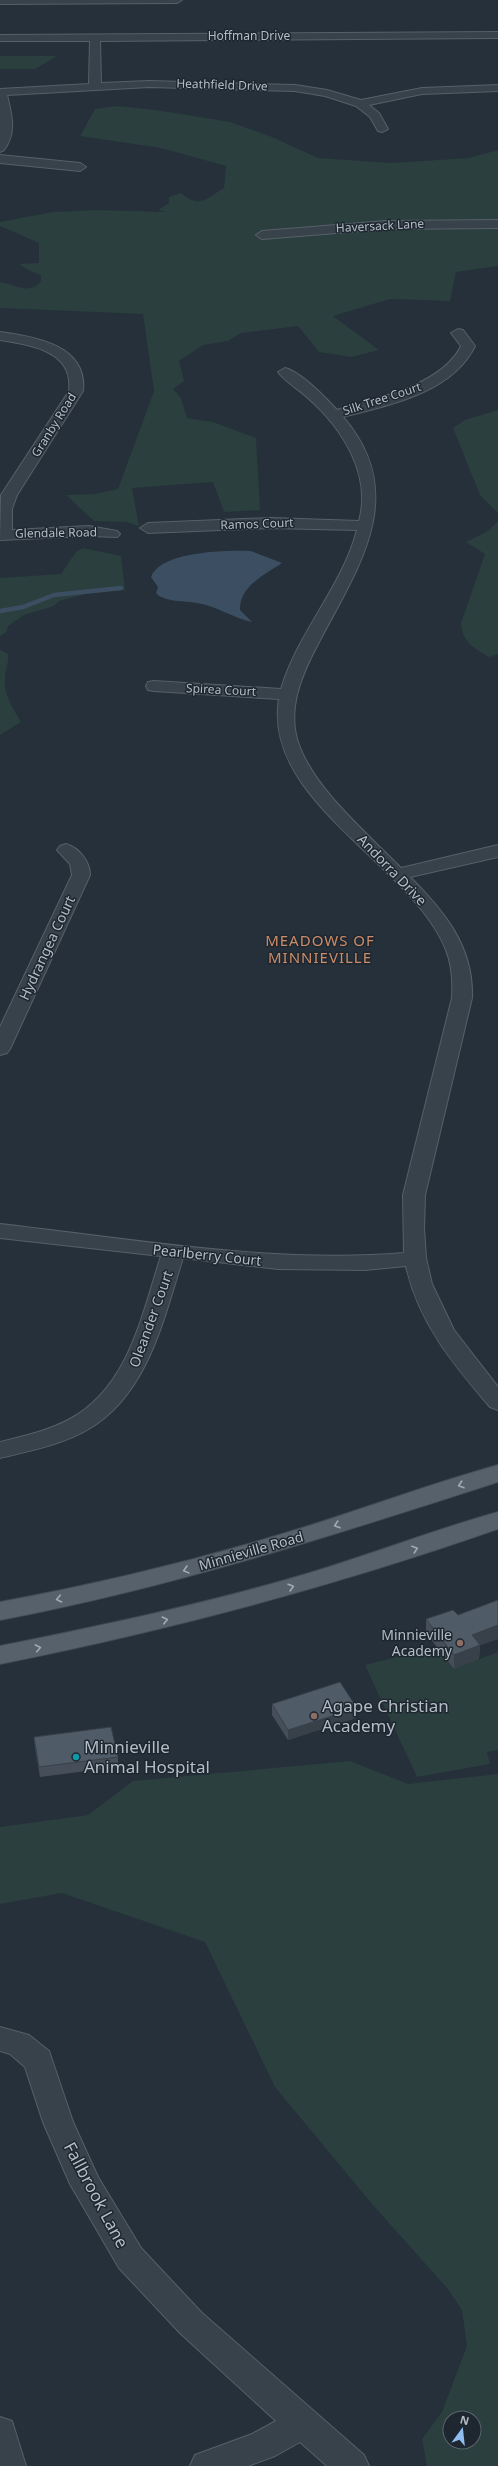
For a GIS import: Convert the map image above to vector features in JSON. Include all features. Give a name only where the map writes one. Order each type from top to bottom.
[{"type":"main road","name":"Minnieville Road","points":[[0,1611],[138,1583],[196,1568],[308,1535],[498,1473]]},
{"type":"main road","points":[[0,1655],[109,1633],[289,1588],[498,1520]]},
{"type":"street","points":[[0,1],[177,0]]},
{"type":"street","name":"Hoffman Drive","points":[[0,38],[498,35]]},
{"type":"street","points":[[95,38],[95,86]]},
{"type":"street","name":"Heathfield Drive","points":[[0,92],[95,86],[166,84],[285,88],[326,93],[360,104],[375,115],[382,129]]},
{"type":"street","points":[[360,104],[430,90],[498,88]]},
{"type":"street","points":[[0,92],[8,130],[7,138],[0,148]]},
{"type":"street","points":[[0,159],[80,167]]},
{"type":"street","name":"Haversack Lane","points":[[262,235],[386,225],[498,224]]},
{"type":"street","name":"Silk Tree Court","points":[[335,415],[401,395],[438,378],[450,370],[467,352],[468,346],[458,333]]},
{"type":"street","name":"Granby Road","points":[[0,336],[32,342],[57,352],[74,367],[79,377],[76,391],[9,495],[4,509],[2,535]]},
{"type":"street","name":"Andorra Drive","points":[[284,372],[310,390],[335,415],[351,436],[366,474],[369,493],[366,526],[359,548],[292,676],[288,694],[288,734],[300,765],[344,821],[397,874],[433,914],[449,936],[461,967],[462,985],[460,1010],[414,1195],[411,1226],[414,1259],[422,1291],[442,1330],[467,1366],[498,1402]]},
{"type":"street","name":"Ramos Court","points":[[148,528],[271,523],[366,526]]},
{"type":"street","name":"Glendale Road","points":[[2,535],[89,531],[112,534]]},
{"type":"street","name":"Spirea Court","points":[[154,686],[288,694]]},
{"type":"street","name":"Hydrangea Court","points":[[0,1049],[81,875],[82,867],[76,858],[66,850]]},
{"type":"street","points":[[397,874],[498,850]]},
{"type":"street","name":"Pearlberry Court","points":[[0,1231],[278,1262],[365,1263],[414,1259]]},
{"type":"street","name":"Oleander Court","points":[[0,1450],[31,1443],[67,1432],[94,1415],[110,1401],[124,1385],[136,1365],[174,1251]]},
{"type":"street","name":"Fallbrook Lane","points":[[0,2039],[19,2044],[38,2060],[58,2122],[86,2184],[130,2258],[191,2323],[352,2466]]},
{"type":"street","points":[[207,2466],[263,2445],[303,2424]]},
{"type":"street","points":[[0,2432],[9,2466]]},
{"type":"green space","points":[[0,56],[57,56],[35,69],[0,69]]},
{"type":"green space","points":[[117,106],[156,110],[230,122],[272,137],[318,158],[391,163],[469,158],[498,150],[498,266],[456,272],[450,301],[390,299],[333,316],[379,350],[351,357],[319,352],[298,326],[241,333],[228,341],[203,345],[179,361],[184,381],[173,389],[181,398],[187,418],[213,422],[256,438],[260,510],[224,512],[213,482],[132,488],[139,526],[126,522],[94,521],[66,495],[95,494],[118,489],[154,391],[143,314],[0,308],[0,282],[22,288],[32,288],[41,281],[41,275],[28,270],[19,264],[39,263],[39,243],[0,226],[0,222],[53,212],[97,210],[167,212],[158,210],[169,203],[169,197],[181,193],[193,201],[202,201],[224,188],[226,166],[161,148],[80,136],[95,109]]},
{"type":"green space","points":[[498,410],[498,513],[480,495],[453,428],[465,420]]},
{"type":"green space","points":[[498,521],[498,654],[489,657],[478,651],[466,640],[462,630],[461,623],[485,554],[466,542],[488,531]]},
{"type":"green space","points":[[83,548],[121,556],[125,590],[89,593],[59,601],[54,606],[24,615],[8,626],[6,632],[0,636],[0,578],[61,574],[76,552]]},
{"type":"green space","points":[[0,650],[8,654],[5,676],[7,696],[21,722],[0,735]]},
{"type":"green space","points":[[437,1647],[454,1669],[498,1652],[498,1750],[487,1752],[490,1764],[417,1777],[365,1665]]},
{"type":"green space","points":[[350,1761],[408,1784],[498,1774],[498,2466],[427,2466],[422,2439],[442,2412],[442,2450],[482,2450],[482,2410],[443,2410],[467,2346],[462,2310],[447,2288],[372,2204],[275,2087],[205,1942],[62,1893],[0,1904],[0,1827],[88,1815],[133,1781]]},
{"type":"water","points":[[227,551],[251,551],[282,563],[261,576],[244,594],[240,610],[252,622],[197,603],[169,600],[159,596],[156,593],[158,587],[151,577],[157,568],[167,562],[196,554]]},
{"type":"building","points":[[498,1600],[498,1625],[472,1635],[480,1645],[454,1655],[426,1619],[453,1610],[458,1615]]},
{"type":"building","points":[[340,1682],[357,1708],[288,1730],[272,1704]]},
{"type":"building","name":"Minnieville Animal Hospital","points":[[111,1727],[118,1757],[39,1767],[34,1737]]},
{"type":"waterway","points":[[0,611],[23,607],[54,595],[121,588]]},
{"type":"place","name":"Minnieville Academy","points":[[460,1643]]},
{"type":"place","name":"Agape Christian Academy","points":[[314,1716]]},
{"type":"place","name":"Minnieville Animal Hospital","points":[[76,1757]]},
{"type":"district","name":"MEADOWS OF MINNIEVILLE","points":[[320,950]]}]
